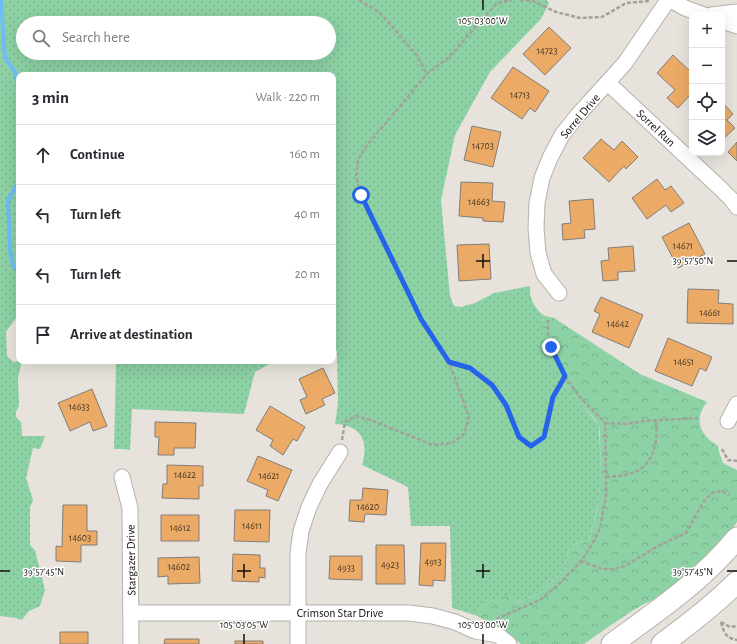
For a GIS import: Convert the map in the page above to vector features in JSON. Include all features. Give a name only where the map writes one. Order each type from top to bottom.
[{"type":"main road","points":[[612,644],[685,590],[717,561],[737,538]]},
{"type":"main road","points":[[662,644],[700,615],[737,582]]},
{"type":"street","name":"Sorrel Drive","points":[[559,293],[544,274],[538,253],[536,228],[537,203],[542,178],[562,135],[577,116],[626,63],[662,0]]},
{"type":"street","points":[[671,0],[696,12]]},
{"type":"street","points":[[725,13],[737,12]]},
{"type":"street","points":[[725,22],[737,26]]},
{"type":"street","name":"Sorrel Run","points":[[608,83],[720,188],[731,199],[737,208]]},
{"type":"street","points":[[728,421],[737,404]]},
{"type":"street","points":[[298,644],[298,553],[301,531],[309,507],[317,490],[340,452]]},
{"type":"street","name":"Stargazer Drive","points":[[122,477],[130,508],[131,644]]},
{"type":"street","name":"Crimson Star Drive","points":[[131,613],[409,613],[433,616],[456,622],[477,637],[498,635],[509,644]]},
{"type":"path","points":[[359,0],[379,12],[416,54],[428,74]]},
{"type":"path","points":[[340,452],[345,422],[356,416],[373,421],[434,445],[452,443],[464,434],[469,417],[449,362],[421,319],[361,195],[356,176],[358,161],[364,149],[428,74],[448,58],[497,4],[512,0]]},
{"type":"path","points":[[520,0],[533,1],[556,12],[580,18],[602,17],[626,3],[662,0]]},
{"type":"path","points":[[496,619],[540,600],[559,584],[581,561],[592,545],[600,528],[606,496],[605,423],[579,396],[565,376],[551,347],[548,333],[548,320]]},
{"type":"path","points":[[449,362],[470,368],[492,385],[506,405],[519,437],[531,446],[544,437],[553,397],[565,376]]},
{"type":"path","points":[[605,423],[626,424],[698,418]]},
{"type":"path","points":[[606,477],[621,476],[636,472],[648,462],[653,454],[656,439],[656,421]]},
{"type":"path","points":[[722,449],[728,460],[737,461]]},
{"type":"path","points":[[581,561],[602,569],[613,569],[625,566],[658,546],[686,533],[704,501],[712,493],[722,490],[729,495]]},
{"type":"path","points":[[737,626],[730,627],[721,622],[726,635],[731,639],[737,640]]},
{"type":"green space","points":[[0,0],[547,0],[549,3],[541,19],[490,72],[455,135],[441,200],[450,296],[454,306],[461,307],[475,303],[494,293],[530,286],[530,294],[533,302],[543,315],[542,320],[564,385],[599,425],[601,478],[593,526],[588,541],[577,542],[570,547],[567,556],[567,567],[538,594],[517,603],[515,600],[493,599],[475,615],[452,608],[450,526],[411,526],[408,487],[362,465],[364,443],[360,434],[350,427],[335,424],[338,403],[336,351],[336,72],[16,72],[16,318],[6,332],[7,356],[13,362],[16,362],[16,364],[21,364],[18,378],[19,406],[16,412],[16,417],[21,422],[22,436],[45,436],[40,449],[33,448],[26,478],[33,500],[30,507],[30,545],[35,550],[45,590],[40,606],[29,611],[22,620],[0,616]]},
{"type":"green space","points":[[543,315],[554,318],[640,374],[707,402],[700,415],[700,427],[707,437],[718,446],[723,463],[737,470],[737,522],[728,534],[707,557],[665,594],[632,611],[584,644],[521,644],[499,628],[475,615],[484,606],[502,596],[507,595],[513,598],[517,603],[538,594],[567,567],[567,556],[570,547],[577,542],[588,541],[596,516],[600,480],[600,428],[595,419],[580,404],[564,384],[551,364],[543,341]]},
{"type":"green space","points":[[116,364],[270,364],[255,372],[244,414],[132,409],[130,450],[114,449]]},
{"type":"building","points":[[549,27],[571,48],[545,75],[523,54]]},
{"type":"building","points":[[673,55],[689,70],[689,96],[678,108],[667,98],[675,90],[657,73]]},
{"type":"building","points":[[513,67],[549,91],[535,112],[530,108],[522,119],[491,98]]},
{"type":"building","points":[[725,105],[733,114],[727,120],[735,128],[725,137]]},
{"type":"building","points":[[472,126],[501,132],[493,167],[464,160]]},
{"type":"building","points":[[601,139],[614,150],[622,141],[638,157],[626,169],[624,166],[609,182],[583,158]]},
{"type":"building","points":[[737,142],[737,161],[728,152]]},
{"type":"building","points":[[657,179],[665,190],[671,186],[684,203],[671,212],[666,205],[647,219],[632,198]]},
{"type":"building","points":[[461,182],[493,183],[492,201],[505,202],[503,222],[483,221],[483,218],[459,216]]},
{"type":"building","points":[[593,199],[595,229],[584,230],[585,238],[563,240],[562,224],[571,223],[569,201]]},
{"type":"building","points":[[689,223],[705,254],[678,268],[662,237]]},
{"type":"building","points":[[489,244],[491,279],[459,281],[457,245]]},
{"type":"building","points":[[633,246],[635,271],[618,272],[618,280],[603,281],[601,261],[609,260],[608,248]]},
{"type":"building","points":[[688,289],[719,290],[718,303],[733,304],[733,324],[687,323]]},
{"type":"building","points":[[601,297],[643,315],[629,348],[592,332],[600,314],[594,311]]},
{"type":"building","points":[[668,338],[712,357],[706,371],[700,368],[692,386],[655,371]]},
{"type":"building","points":[[323,368],[335,393],[322,399],[325,405],[306,414],[300,400],[307,397],[299,379]]},
{"type":"building","points":[[92,389],[107,426],[93,431],[90,422],[70,431],[58,403]]},
{"type":"building","points":[[270,406],[305,427],[297,441],[293,439],[283,455],[270,446],[273,440],[256,430]]},
{"type":"building","points":[[155,422],[196,423],[195,448],[174,448],[174,455],[158,455],[159,437],[155,437]]},
{"type":"building","points":[[258,456],[292,470],[278,501],[266,496],[268,490],[247,481]]},
{"type":"building","points":[[167,465],[203,466],[203,486],[199,486],[199,499],[162,498],[163,484],[167,484]]},
{"type":"building","points":[[363,488],[388,490],[386,515],[365,514],[364,522],[349,521],[350,500],[362,500]]},
{"type":"building","points":[[63,505],[87,505],[87,531],[97,531],[97,545],[81,545],[81,562],[56,561],[56,546],[62,547]]},
{"type":"building","points":[[235,510],[270,510],[269,542],[234,541]]},
{"type":"building","points":[[161,515],[199,515],[199,541],[161,541]]},
{"type":"building","points":[[421,543],[446,543],[445,581],[433,580],[433,586],[419,585]]},
{"type":"building","points":[[376,545],[404,545],[405,584],[376,584]]},
{"type":"building","points":[[233,554],[260,555],[260,568],[265,568],[265,578],[259,577],[259,582],[232,581]]},
{"type":"building","points":[[330,556],[362,556],[362,580],[329,579]]},
{"type":"building","points":[[199,557],[200,583],[168,584],[168,576],[158,577],[158,558]]},
{"type":"building","points":[[60,632],[88,632],[88,644],[60,644]]},
{"type":"building","points":[[165,639],[199,639],[199,644],[164,644]]},
{"type":"building","points":[[235,641],[263,641],[263,644],[235,644]]},
{"type":"waterway","points":[[1,0],[6,59],[15,72],[16,77]]},
{"type":"waterway","points":[[16,186],[8,200],[10,250],[13,266],[16,268]]},
{"type":"route","points":[[361,195],[421,319],[449,362],[470,368],[492,385],[506,405],[519,437],[531,446],[544,437],[553,397],[565,376],[551,347]]}]
